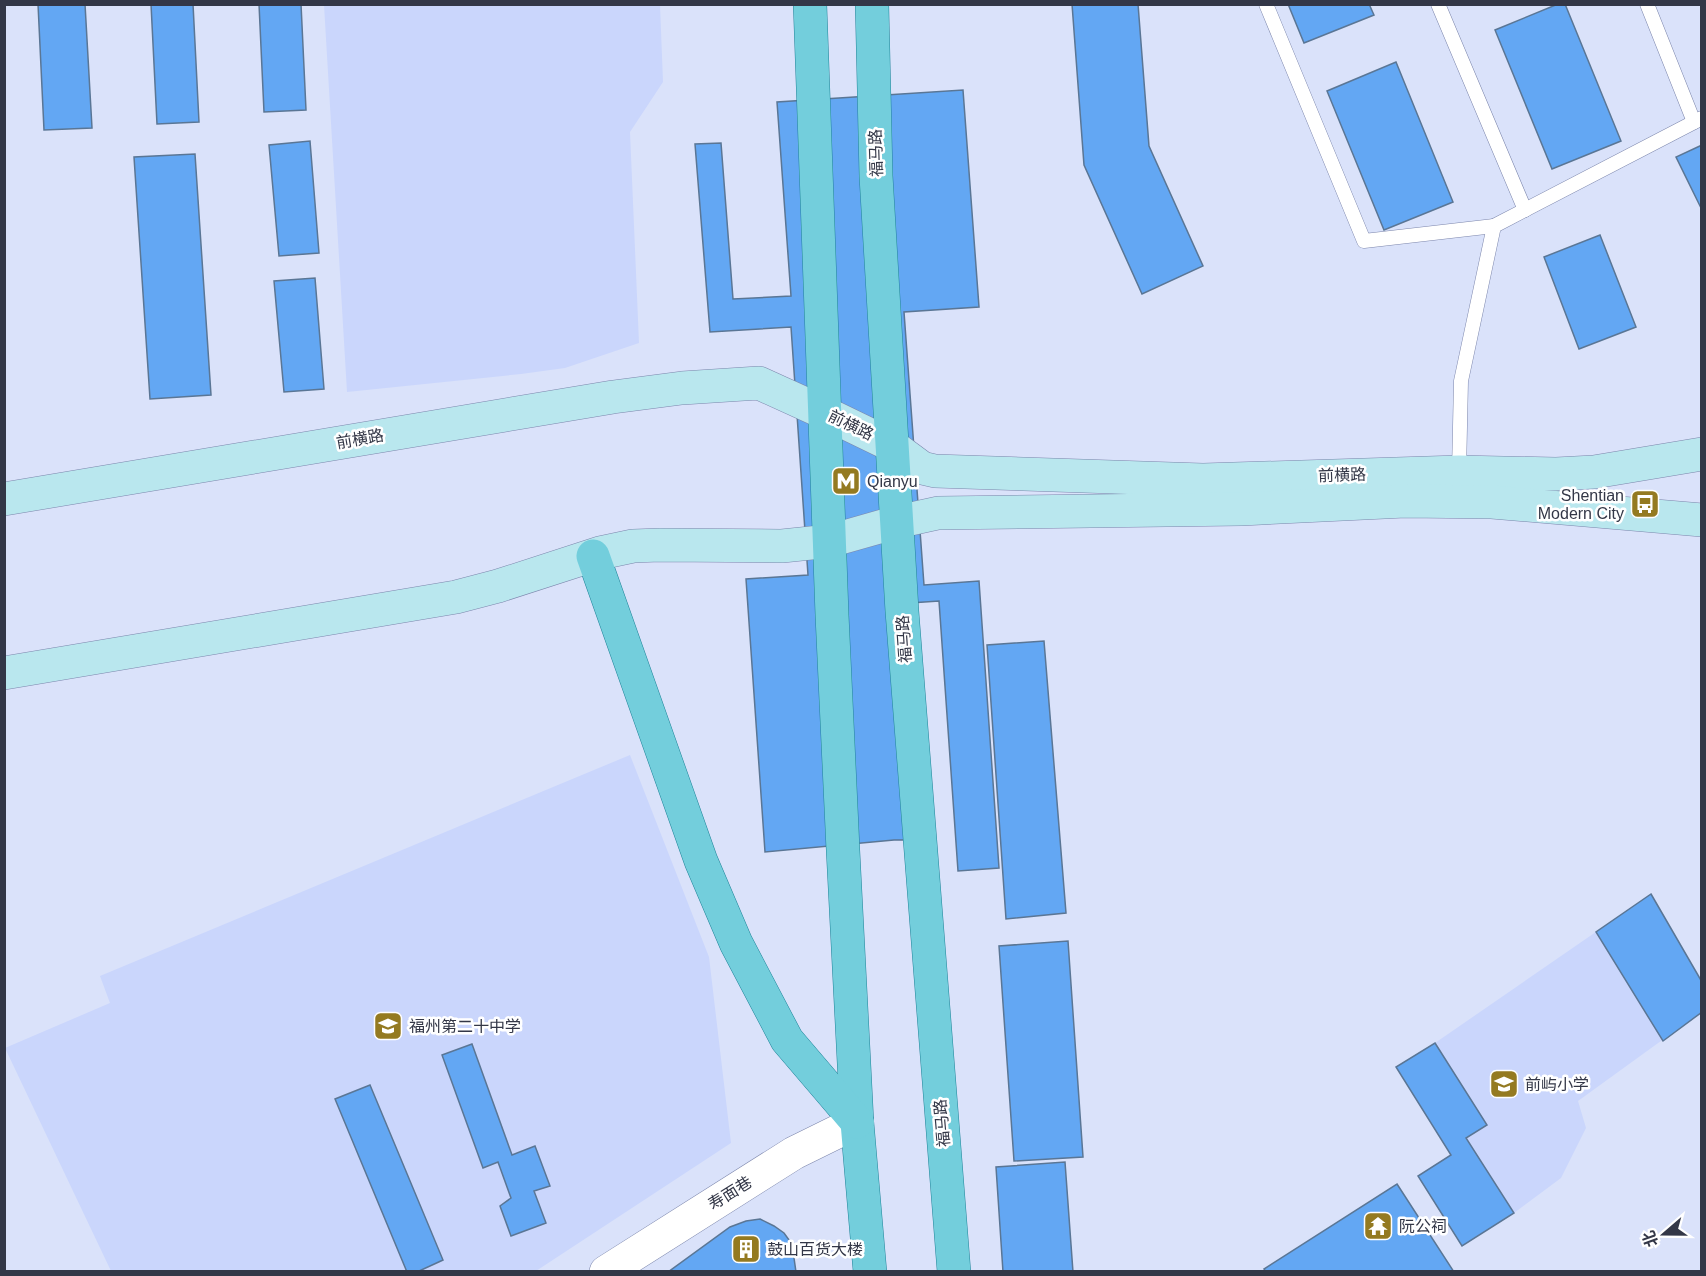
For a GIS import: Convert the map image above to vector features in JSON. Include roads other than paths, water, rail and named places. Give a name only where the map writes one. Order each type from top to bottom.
[{"type":"main road","points":[[810,4],[841,815],[857,1122],[870,1272]]},
{"type":"main road","name":"福马路","points":[[872,4],[876,176],[891,446],[910,726],[954,1272]]},
{"type":"main road","name":"前横路","points":[[4,499],[602,399],[682,388],[759,383],[891,446],[922,468],[935,471],[1203,480],[1459,472],[1556,474],[1594,472],[1701,454]]},
{"type":"main road","name":"前横路","points":[[4,673],[456,597],[633,546],[660,544],[782,546],[830,541],[938,513],[1241,509],[1405,501],[1492,502],[1701,519]]},
{"type":"main road","points":[[593,556],[701,861],[736,943],[787,1040],[857,1122]]},
{"type":"street","name":"寿面巷","points":[[606,1272],[794,1153],[857,1122]]},
{"type":"lane","points":[[1266,4],[1364,241],[1494,226],[1698,120],[1647,4]]},
{"type":"lane","points":[[1438,4],[1525,210]]},
{"type":"lane","points":[[1459,472],[1461,381],[1494,226]]},
{"type":"place","name":"Qianyu","points":[[846,481]]},
{"type":"place","name":"Shentian Modern City","points":[[1645,504]]},
{"type":"place","name":"福州第二十中学","points":[[388,1026]]},
{"type":"place","name":"前屿小学","points":[[1504,1084]]},
{"type":"place","name":"阮公祠","points":[[1378,1226]]},
{"type":"place","name":"鼓山百货大楼","points":[[746,1249]]}]
